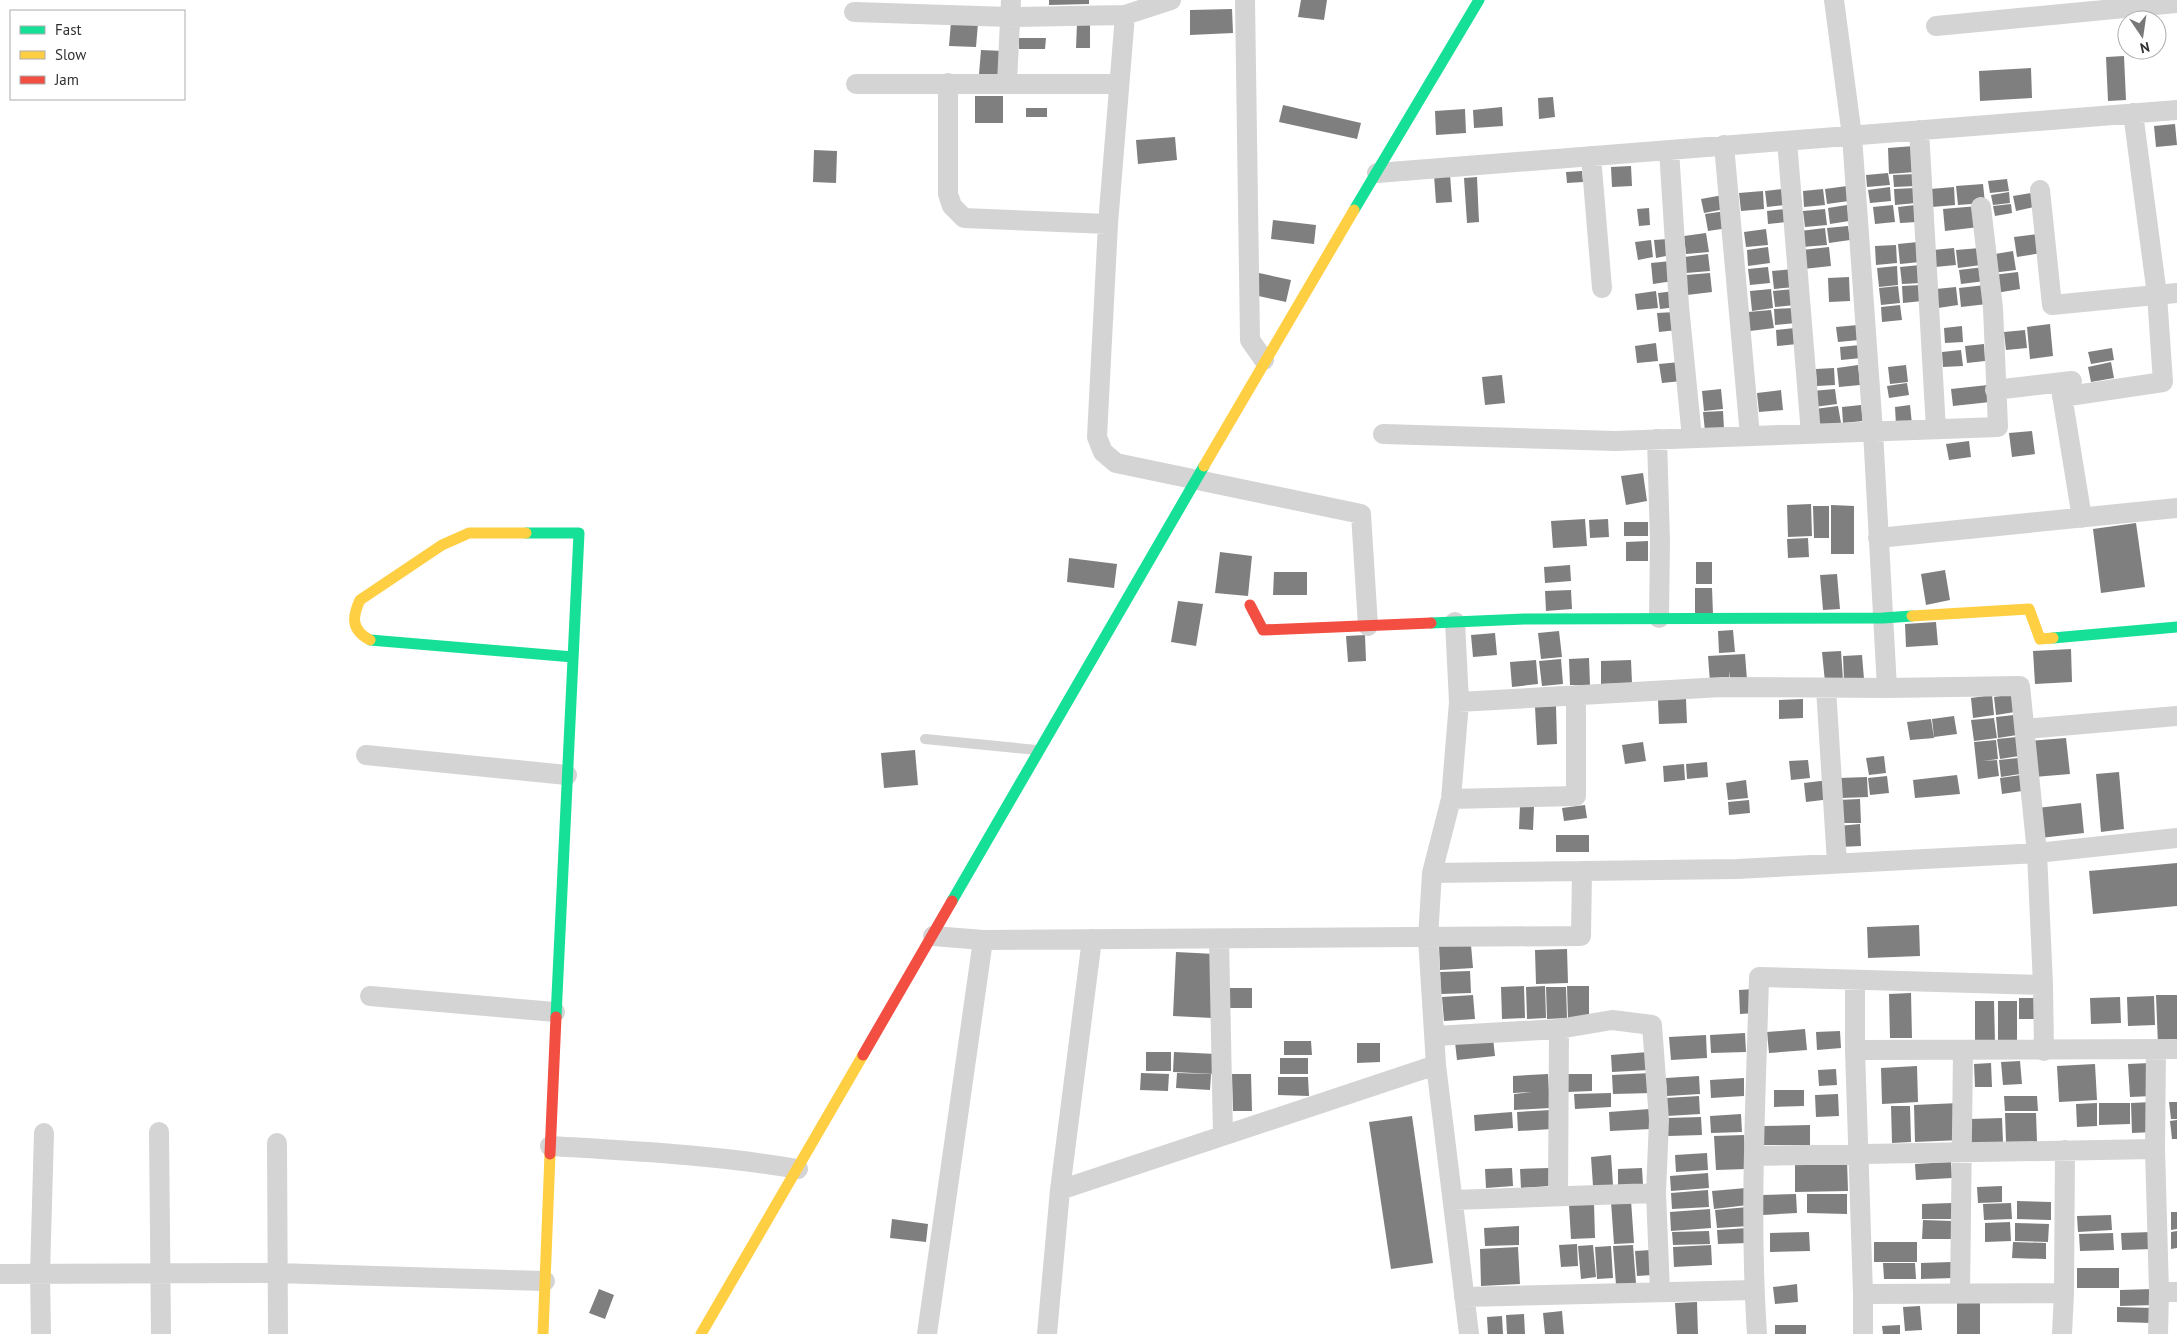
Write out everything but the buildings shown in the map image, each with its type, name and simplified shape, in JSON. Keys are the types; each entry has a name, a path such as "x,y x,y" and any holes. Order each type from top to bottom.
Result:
{"street":[{"path":"854,12 1011,8 1125,15 1171,0"},
{"path":"1245,0 1250,340 1264,360"},
{"path":"701,1334 1040,751 1264,360 1479,0"},
{"path":"1834,0 1852,136 1873,431 1887,688"},
{"path":"1936,26 2177,2"},
{"path":"1007,83 1011,8"},
{"path":"1125,15 1108,224 1097,437 1103,452 1116,463 1361,514 1368,626"},
{"path":"948,83 948,194 952,206 964,218 1108,224"},
{"path":"856,84 1119,84"},
{"path":"1377,173 2177,110"},
{"path":"1995,390 2163,382 2157,295 2133,113"},
{"path":"1919,130 1936,429"},
{"path":"1787,140 1811,434"},
{"path":"1724,146 1750,436"},
{"path":"1669,150 1679,306 1692,438"},
{"path":"1591,156 1602,288"},
{"path":"2040,190 2052,305 2177,293"},
{"path":"1383,434 1615,441 1998,427 1993,308 1981,207"},
{"path":"2065,387 2082,518"},
{"path":"1657,440 1660,541 1659,618"},
{"path":"1878,538 2177,508"},
{"path":"543,1334 555,1012 573,657 579,533 469,533 442,545 360,600 353,613 353,625 359,635 372,641 573,657"},
{"path":"1250,605 1263,630 1524,618 1883,618 2029,609 2040,639 2177,627"},
{"path":"1455,622 1459,702 1451,799 1432,873 1428,938 1436,1065 1469,1334"},
{"path":"1459,702 1722,687 1887,688 2020,686 2037,853 2044,1051"},
{"path":"1826,688 1837,864"},
{"path":"1451,799 1576,796 1576,695"},
{"path":"2025,729 2177,716"},
{"path":"366,755 567,775"},
{"path":"1432,873 1737,869 2037,853 2177,838"},
{"path":"933,936 983,940 1581,936 1582,871"},
{"path":"1047,1334 1060,1190 1092,939"},
{"path":"1220,939 1223,1136"},
{"path":"927,1334 983,940"},
{"path":"1757,1334 1754,1290 1754,1156 1759,977 2043,985"},
{"path":"1855,980 1855,1050 1863,1294 1862,1334"},
{"path":"370,996 555,1012"},
{"path":"1434,1036 1559,1029 1612,1020 1652,1025 1659,1120 1656,1193 1660,1292"},
{"path":"1558,1196 1559,1029"},
{"path":"2156,1049 2155,1149 2168,1292 2158,1334"},
{"path":"1855,1050 2044,1051 2177,1049"},
{"path":"1960,1294 1963,1051"},
{"path":"1060,1190 1436,1065"},
{"path":"159,1132 161,1334"},
{"path":"41,1334 40,1274 44,1133"},
{"path":"277,1143 276,1273 278,1334"},
{"path":"550,1146 726,1158 798,1169"},
{"path":"1754,1156 1858,1152 2155,1149"},
{"path":"2062,1334 2065,1150"},
{"path":"1453,1200 1656,1193"},
{"path":"0,1274 276,1273 545,1281"},
{"path":"1464,1297 1754,1290"},
{"path":"1863,1294 2064,1292"}],"lane":[{"path":"925,739 1040,751"}],"traffic: fast":[{"path":"1354,210 1479,0"},
{"path":"952,901 1204,466"},
{"path":"526,533 579,533 556,1017"},
{"path":"1431,623 1524,619 1883,618 1912,616"},
{"path":"2053,638 2177,627"},
{"path":"370,640 573,657"}],"traffic: slow":[{"path":"1204,466 1354,210"},
{"path":"370,640 359,632 356,627 355,617 360,600 442,545 469,533 526,533"},
{"path":"1912,616 2029,609 2040,639 2053,638"},
{"path":"701,1334 863,1055"},
{"path":"543,1334 550,1154"}],"traffic: jam":[{"path":"1250,605 1263,630 1431,623"},
{"path":"863,1055 952,901"},
{"path":"550,1154 556,1017"}]}
